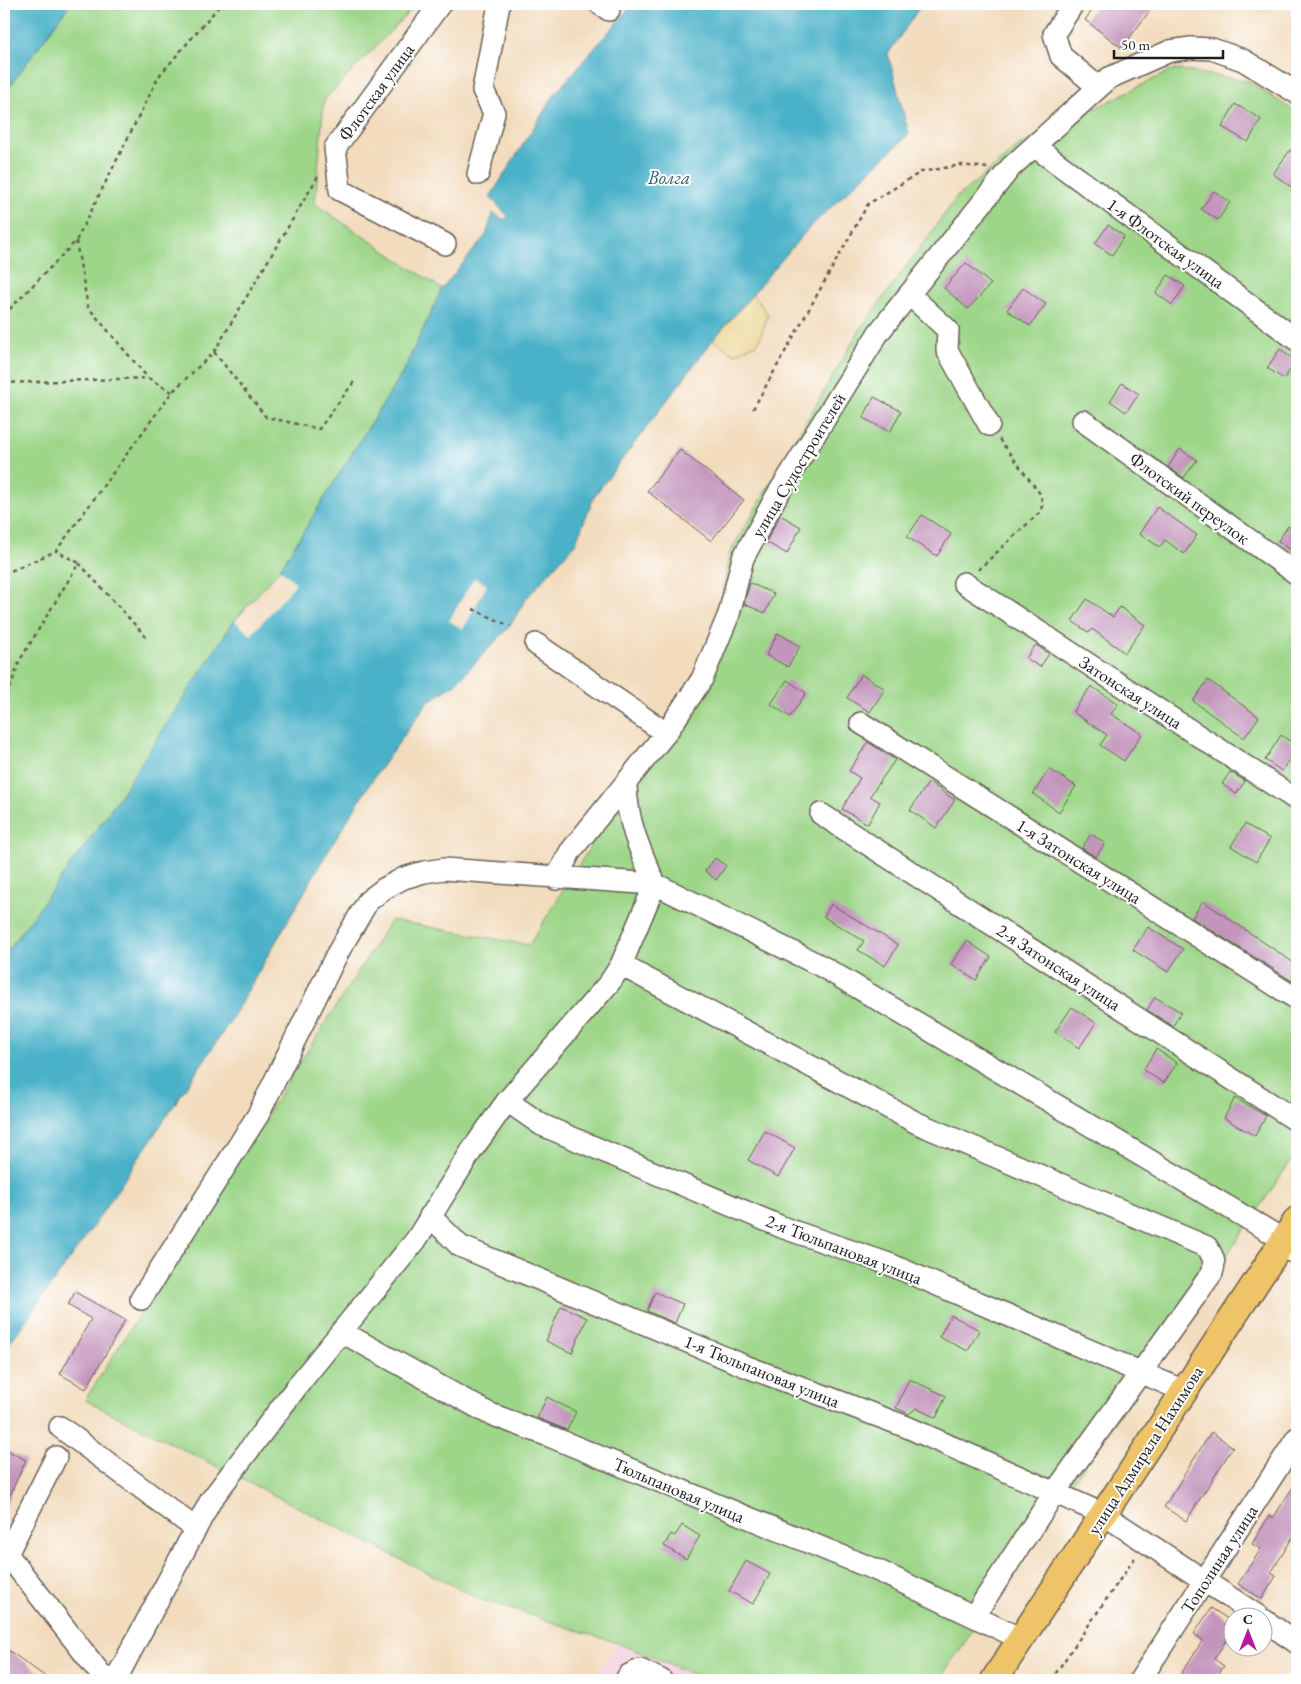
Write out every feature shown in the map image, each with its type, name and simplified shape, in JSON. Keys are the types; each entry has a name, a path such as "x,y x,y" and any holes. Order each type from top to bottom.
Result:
{"main road":[{"name":"улица Адмирала Нахимова","path":"994,1680 1184,1391 1290,1240"}],"street":[{"name":"Флотская улица","path":"440,4 335,148 340,190 445,244"},
{"path":"478,174 494,113 483,90 498,4"},
{"path":"1073,4 1054,34 1061,56 1098,87 1109,78 1170,51 1192,48 1212,49 1243,60 1297,93"},
{"name":"улица Судостроителей","path":"556,879 570,852 666,734 702,679 728,614 743,558 776,497 879,332 1010,170 1098,87"},
{"name":"1-я Флотская улица","path":"1034,146 1297,340"},
{"path":"910,295 948,330 947,350 989,425"},
{"name":"Флотский переулок","path":"1083,421 1297,574"},
{"name":"Затонская улица","path":"964,583 1297,800"},
{"path":"536,644 666,734"},
{"name":"1-я Затонская улица","path":"861,723 1297,999"},
{"path":"56,1457 7,1554 103,1677 119,1678 211,1500 416,1240 472,1150 507,1101 610,982 621,966 655,884 631,828 626,807 626,785"},
{"name":"2-я Затонская улица","path":"821,814 1297,1121"},
{"path":"141,1299 258,1115 337,954 368,902 391,885 424,872 444,869 556,879 655,884 823,967 1290,1240"},
{"path":"621,966 917,1123 1207,1247 1215,1264 1212,1273 1055,1492 974,1616"},
{"name":"2-я Тюльпановая улица","path":"507,1101 542,1125 784,1228 889,1264 1184,1391"},
{"name":"1-я Тюльпановая улица","path":"430,1216 460,1246 745,1366 907,1427 1103,1514 1243,1606"},
{"name":"Тюльпановая улица","path":"342,1332 488,1413 586,1450 881,1572 1021,1639"},
{"path":"60,1427 196,1529"},
{"name":"Тополиная улица","path":"1140,1680 1297,1438"},
{"path":"1274,1627 1297,1643"},
{"path":"626,1680 629,1675 640,1670 661,1680"}],"path":[{"path":"4,315 76,241 159,76 221,4"},
{"path":"4,574 56,550 172,392 214,352 335,148"},
{"path":"753,409 868,204 921,172 961,165 1010,170"},
{"path":"76,241 88,307 148,378 172,392"},
{"path":"214,352 266,416 319,429 356,379"},
{"path":"4,383 148,378"},
{"path":"964,583 1040,512 1042,506 1040,495 989,425"},
{"path":"56,550 78,563 146,637"},
{"path":"4,703 20,660 78,563"},
{"path":"473,609 510,626"},
{"path":"1050,1680 1146,1542"}],"shaded area":[{"path":"617,1643 708,1680 595,1680"}],"green space":[{"path":"70,4 417,4 324,100 315,204 442,289 403,372 280,569 232,624 110,811 4,956 4,94"},
{"path":"1174,69 1248,81 1297,113 1297,1152 939,1680 708,1680 617,1643 480,1599 85,1400 391,920 529,945 714,648 729,554 859,331 957,197 1019,146"}],"sand":[{"path":"753,294 768,315 758,343 735,354 713,340"}],"water":[{"path":"4,4 70,4 4,94"},
{"name":"Волга","path":"633,4 922,4 888,54 909,134 809,228 713,340 595,495 575,544 525,600 510,626 455,684 427,703 373,779 325,856 231,1020 92,1228 4,1351 4,956 110,811 232,624 280,569 403,372 442,289 486,235 493,213 504,220 508,216 490,197 554,95"}],"pier":[{"path":"280,569 296,583 251,635 235,621"},
{"path":"474,578 487,585 463,629 449,621"}],"building":[{"path":"1097,4 1155,4 1122,48 1085,20"},
{"path":"1235,104 1261,119 1248,142 1222,127"},
{"path":"1290,150 1297,155 1297,191 1273,174"},
{"path":"1214,191 1230,202 1218,220 1201,209"},
{"path":"1108,225 1124,236 1112,255 1095,244"},
{"path":"966,263 991,284 968,309 944,288"},
{"path":"1168,275 1185,286 1172,305 1156,293"},
{"path":"1023,288 1046,304 1030,326 1007,310"},
{"path":"1280,349 1296,361 1284,379 1267,368"},
{"path":"1122,383 1139,394 1126,412 1110,401"},
{"path":"874,397 901,411 890,432 863,418"},
{"path":"1180,449 1197,460 1184,478 1168,467"},
{"path":"680,450 744,500 711,541 647,491"},
{"path":"1157,507 1197,535 1184,554 1165,540 1160,547 1139,534"},
{"path":"780,515 801,527 787,554 766,542"},
{"path":"922,515 951,534 937,556 907,537"},
{"path":"1288,526 1297,533 1297,554 1278,541"},
{"path":"750,583 774,594 765,613 744,604"},
{"path":"1087,599 1113,617 1120,607 1145,625 1125,653 1092,629 1089,633 1072,621"},
{"path":"778,633 800,646 788,667 766,655"},
{"path":"1036,645 1049,654 1040,667 1026,658"},
{"path":"861,674 885,689 870,712 847,698"},
{"path":"787,680 806,693 790,717 771,704"},
{"path":"1208,680 1259,717 1244,738 1193,701"},
{"path":"1091,686 1118,704 1111,714 1142,734 1124,761 1100,745 1107,735 1073,712"},
{"path":"1281,735 1297,746 1282,771 1265,760"},
{"path":"868,742 895,760 870,796 880,802 868,824 842,809 860,778 849,771"},
{"path":"1049,769 1076,786 1059,812 1033,794"},
{"path":"1230,772 1245,781 1236,794 1222,784"},
{"path":"929,782 955,800 936,828 910,810"},
{"path":"1245,824 1270,839 1256,862 1231,846"},
{"path":"1091,834 1105,843 1096,857 1082,848"},
{"path":"715,858 726,866 716,880 705,871"},
{"path":"1203,901 1297,965 1297,984 1192,918"},
{"path":"831,904 898,945 885,966 858,950 864,941 824,917"},
{"path":"1148,927 1183,949 1168,972 1133,950"},
{"path":"967,941 991,957 976,980 951,964"},
{"path":"1155,997 1181,1012 1173,1026 1147,1010"},
{"path":"1072,1007 1096,1023 1079,1048 1055,1032"},
{"path":"1156,1049 1177,1063 1164,1083 1143,1070"},
{"path":"1235,1098 1266,1116 1255,1136 1224,1118"},
{"path":"765,1131 795,1148 778,1177 748,1160"},
{"path":"75,1292 125,1320 86,1389 60,1374 91,1319 68,1305"},
{"path":"655,1292 683,1304 675,1323 647,1311"},
{"path":"561,1306 587,1318 572,1353 546,1341"},
{"path":"951,1315 979,1330 968,1351 939,1337"},
{"path":"909,1379 946,1396 936,1418 916,1408 909,1414 896,1408"},
{"path":"547,1397 576,1412 567,1430 537,1418"},
{"path":"1211,1432 1233,1447 1186,1521 1164,1507"},
{"path":"4,1449 26,1460 4,1508"},
{"path":"1297,1481 1297,1530 1271,1573 1276,1576 1262,1599 1238,1584 1261,1549 1252,1544 1269,1516 1273,1518"},
{"path":"682,1525 700,1536 686,1559 664,1546 671,1534 675,1536"},
{"path":"746,1561 770,1574 753,1604 729,1591"},
{"path":"1211,1608 1224,1616 1224,1644 1214,1659 1224,1666 1214,1680 1177,1680 1203,1640 1194,1634"},
{"path":"4,1647 50,1680 4,1680"}]}
